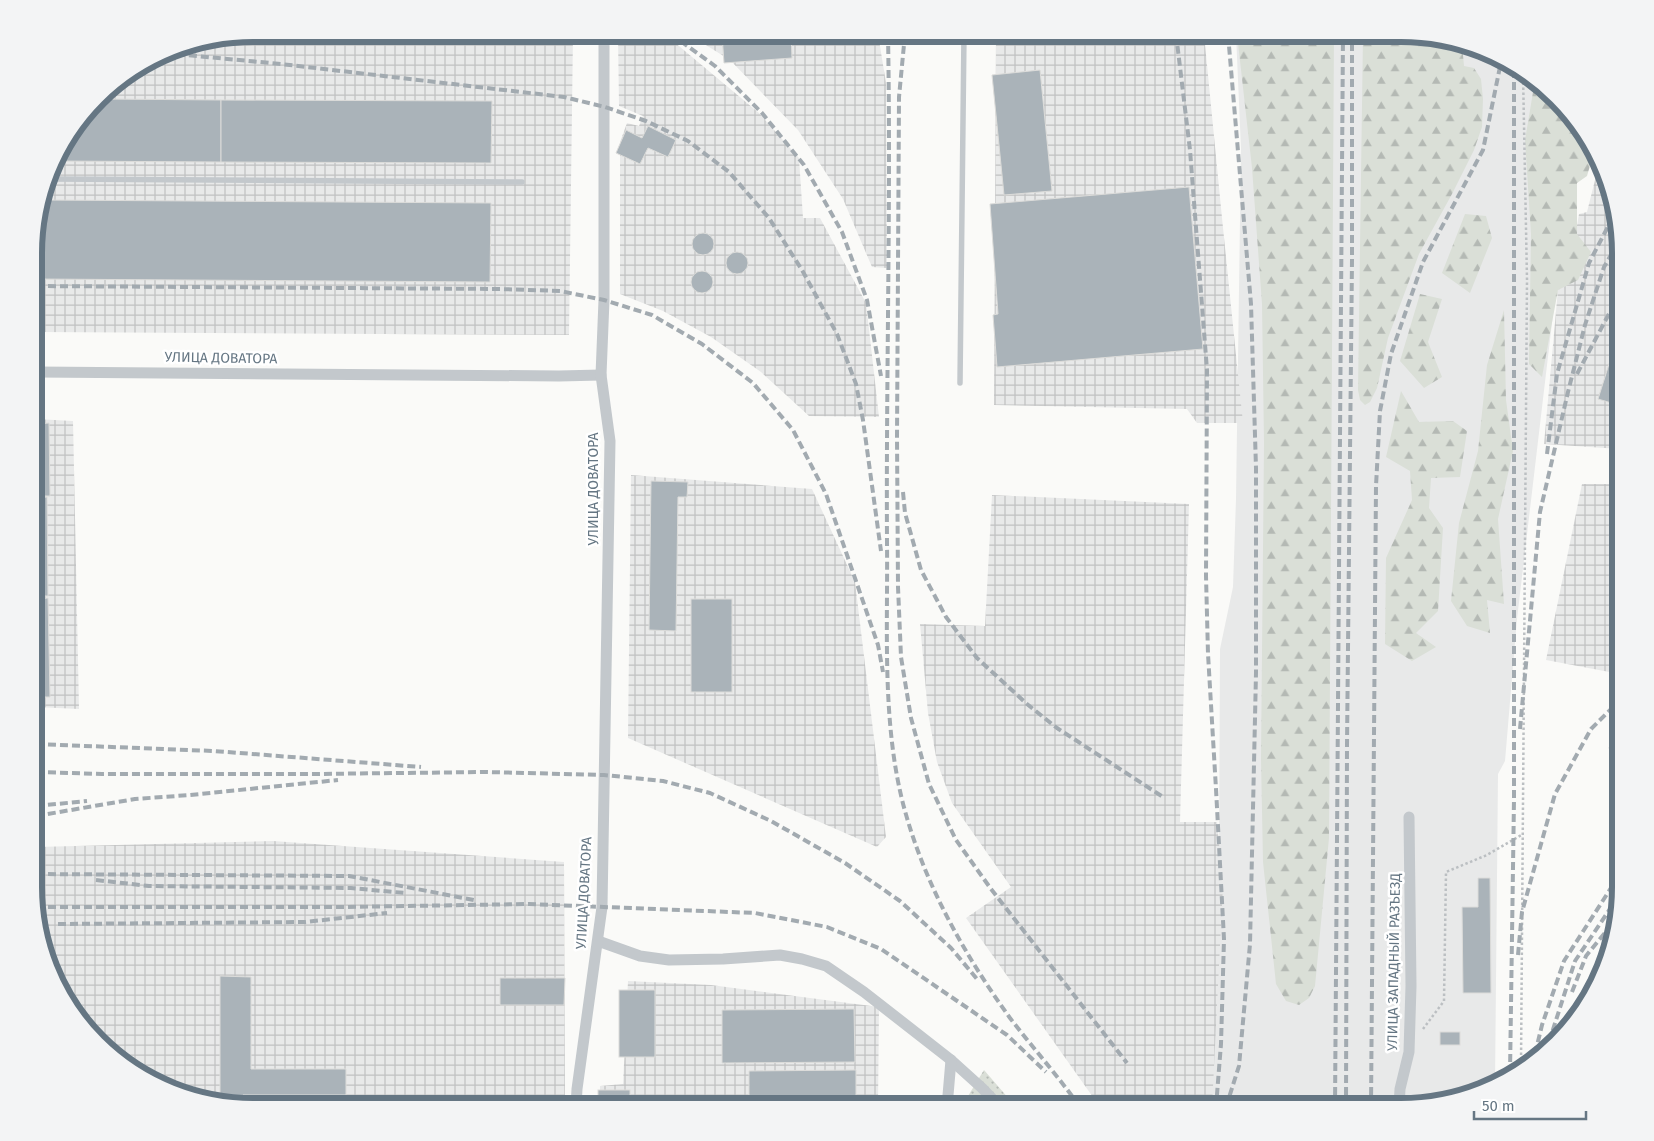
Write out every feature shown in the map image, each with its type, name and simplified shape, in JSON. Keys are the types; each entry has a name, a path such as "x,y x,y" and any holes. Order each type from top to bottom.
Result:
{"street":[{"path":"601,375 604,290 604,42"},
{"name":"УЛИЦА ДОВАТОРА","path":"42,372 601,375 610,440 602,898 576,1098"},
{"name":"УЛИЦА ЗАПАДНЫЙ РАЗЪЕЗД","path":"1400,1098 1400,1089 1410,1052 1410,817"},
{"path":"598,941 640,956 669,960 780,955 802,958 826,966 864,992 950,1060 991,1098"},
{"path":"948,1098 950,1060"}],"lane":[{"path":"960,383 964,42"},
{"path":"57,179 522,182"}],"path":[{"path":"1521,1061 1527,280 1523,82"},
{"path":"1423,1029 1444,1000 1446,872 1487,855 1523,834"}],"shaded area":[{"path":"254,42 573,42 569,335 42,332 42,254 44,226 50,199 64,160 78,136 104,104 136,78 160,64 199,50 226,44"},
{"path":"618,42 674,42 759,113 799,158 803,218 820,218 866,303 879,417 809,416 761,372 711,337 663,311 620,294 620,142 627,123 639,126 643,116 619,106"},
{"path":"701,42 879,42 886,83 887,268 872,267 843,199 798,130 730,60"},
{"path":"996,42 1205,42 1243,423 1197,423 1187,409 994,405"},
{"path":"1236,42 1400,42 1428,44 1455,50 1494,64 1518,78 1537,93 1558,272 1517,619 1505,761 1498,774 1495,1076 1455,1091 1428,1097 1210,1098 1219,867 1220,649 1233,587 1236,499 1241,149"},
{"path":"1596,176 1610,226 1612,254 1612,448 1544,444 1559,278 1568,278 1579,214 1587,212"},
{"path":"42,419 73,421 79,709 42,707"},
{"path":"631,475 812,489 855,582 886,837 877,847 628,738"},
{"path":"1582,484 1612,484 1612,672 1546,660"},
{"path":"992,495 1189,504 1180,822 1217,822 1223,885 1212,1098 1094,1098 966,918 1011,887 952,803 937,762 928,713 920,624 985,626"},
{"path":"1612,743 1612,751 1608,748"},
{"path":"273,841 564,862 565,1098 240,1098 199,1091 160,1077 136,1063 104,1037 78,1005 64,981 50,942 44,915 42,847"},
{"path":"628,981 711,985 879,1007 878,1098 600,1098 600,1086 623,1084"}],"green space":[{"path":"1238,42 1334,42 1329,838 1315,986 1309,998 1299,1005 1286,1001 1276,984 1263,862 1261,759 1264,443 1262,304 1252,168"},
{"path":"1363,42 1428,44 1455,50 1463,52 1464,66 1474,68 1481,79 1483,99 1482,127 1474,150 1419,254 1388,338 1377,388 1370,402 1365,405 1360,400 1358,390"},
{"path":"1533,90 1550,104 1568,125 1590,161 1587,176 1577,183 1577,234 1591,252 1578,280 1558,290 1542,377 1529,364 1531,234 1525,140"},
{"path":"1465,214 1486,216 1492,238 1470,293 1442,273"},
{"path":"1420,294 1442,299 1428,342 1442,377 1424,388 1400,361"},
{"path":"1504,310 1506,400 1513,451 1498,519 1504,604 1487,600 1490,633 1467,626 1451,601 1459,523 1478,451 1487,365"},
{"path":"1401,391 1419,422 1453,421 1467,431 1460,477 1431,478 1429,508 1443,528 1438,611 1416,633 1436,647 1412,661 1385,644 1386,558 1412,500 1410,471 1386,457"},
{"path":"984,1070 1008,1098 968,1098"}],"building":[{"path":"723,42 791,42 792,58 724,63"},
{"path":"1040,70 1052,191 1004,195 992,75"},
{"path":"109,99 221,100 221,162 64,161 86,125"},
{"path":"221,100 492,101 491,163 221,162"},
{"path":"648,126 676,140 668,157 648,148 640,164 616,153 626,130 642,138"},
{"path":"1189,187 1203,349 997,367 993,315 998,314 990,204"},
{"path":"50,200 491,203 490,282 42,279 44,226"},
{"path":"703,233 711,236 714,244 711,252 703,255 695,252 692,244 695,236"},
{"path":"737,252 745,255 748,263 745,271 737,274 729,271 726,263 729,255"},
{"path":"702,271 710,274 713,282 710,290 702,293 694,290 691,282 694,274"},
{"path":"1610,361 1612,362 1612,403 1598,399"},
{"path":"49,423 50,496 42,496 42,424"},
{"path":"651,481 688,482 687,497 678,497 676,631 649,630"},
{"path":"42,497 47,497 48,596 42,596"},
{"path":"42,598 48,598 50,697 42,697"},
{"path":"691,599 732,599 732,692 691,692"},
{"path":"1478,878 1490,878 1491,993 1463,993 1462,907 1478,907"},
{"path":"220,976 251,977 251,1069 346,1069 346,1095 243,1095 243,1098 240,1098 231,1097 231,1095 220,1095"},
{"path":"500,978 565,978 564,1005 500,1005"},
{"path":"619,990 655,990 655,1057 619,1057"},
{"path":"854,1009 855,1062 722,1063 722,1010"},
{"path":"1440,1032 1460,1032 1460,1045 1440,1045"},
{"path":"856,1070 856,1098 749,1098 749,1071"},
{"path":"598,1090 630,1090 630,1098 598,1098"}],"railway":[{"path":"682,42 715,66 762,113 804,165 842,232 867,300 881,376"},
{"path":"888,42 887,647 893,751 907,818 937,897 964,947 994,995 1073,1098"},
{"path":"904,42 899,97 898,587 901,657 911,718 929,784 956,840 991,889 1127,1063"},
{"path":"1177,42 1190,150 1207,370 1206,576 1208,654 1224,939 1221,1044 1217,1098"},
{"path":"1229,42 1251,304 1256,468 1256,673 1250,944 1239,1066 1229,1098"},
{"path":"1335,1098 1343,42"},
{"path":"1346,1098 1352,42"},
{"path":"184,55 281,64 564,97 605,107 646,121 688,141 729,172 769,218 802,270 837,334 856,384 863,420 881,551"},
{"path":"1371,1098 1376,486 1380,411 1391,354 1423,262 1483,150 1500,67"},
{"path":"1510,1068 1514,799 1514,76"},
{"path":"1547,454 1557,374 1589,263 1610,224"},
{"path":"1520,729 1540,512 1585,325 1604,267 1612,253"},
{"path":"42,286 560,291 604,300 652,315 702,344 753,383 793,430 826,494 878,645 883,672"},
{"path":"1577,374 1612,308"},
{"path":"903,492 905,513 921,570 946,617 977,658 1027,704 1057,728 1163,797"},
{"path":"1518,955 1522,912 1555,794 1591,729 1612,708"},
{"path":"42,744 214,751 421,767"},
{"path":"42,772 314,774 486,772 604,775 663,781 710,793 771,821 845,863 900,901 951,948 977,979"},
{"path":"42,815 135,799 338,780"},
{"path":"42,805 87,801"},
{"path":"42,874 349,876 474,900"},
{"path":"96,880 149,886 351,888 405,893"},
{"path":"1536,1049 1542,1025 1564,961 1612,886"},
{"path":"43,907 345,907 529,904 755,913 827,927 881,949 1007,1035 1046,1072"},
{"path":"1551,1036 1575,961 1610,908"},
{"path":"58,924 305,922 387,913"},
{"path":"1572,992 1586,956 1607,931"}]}
